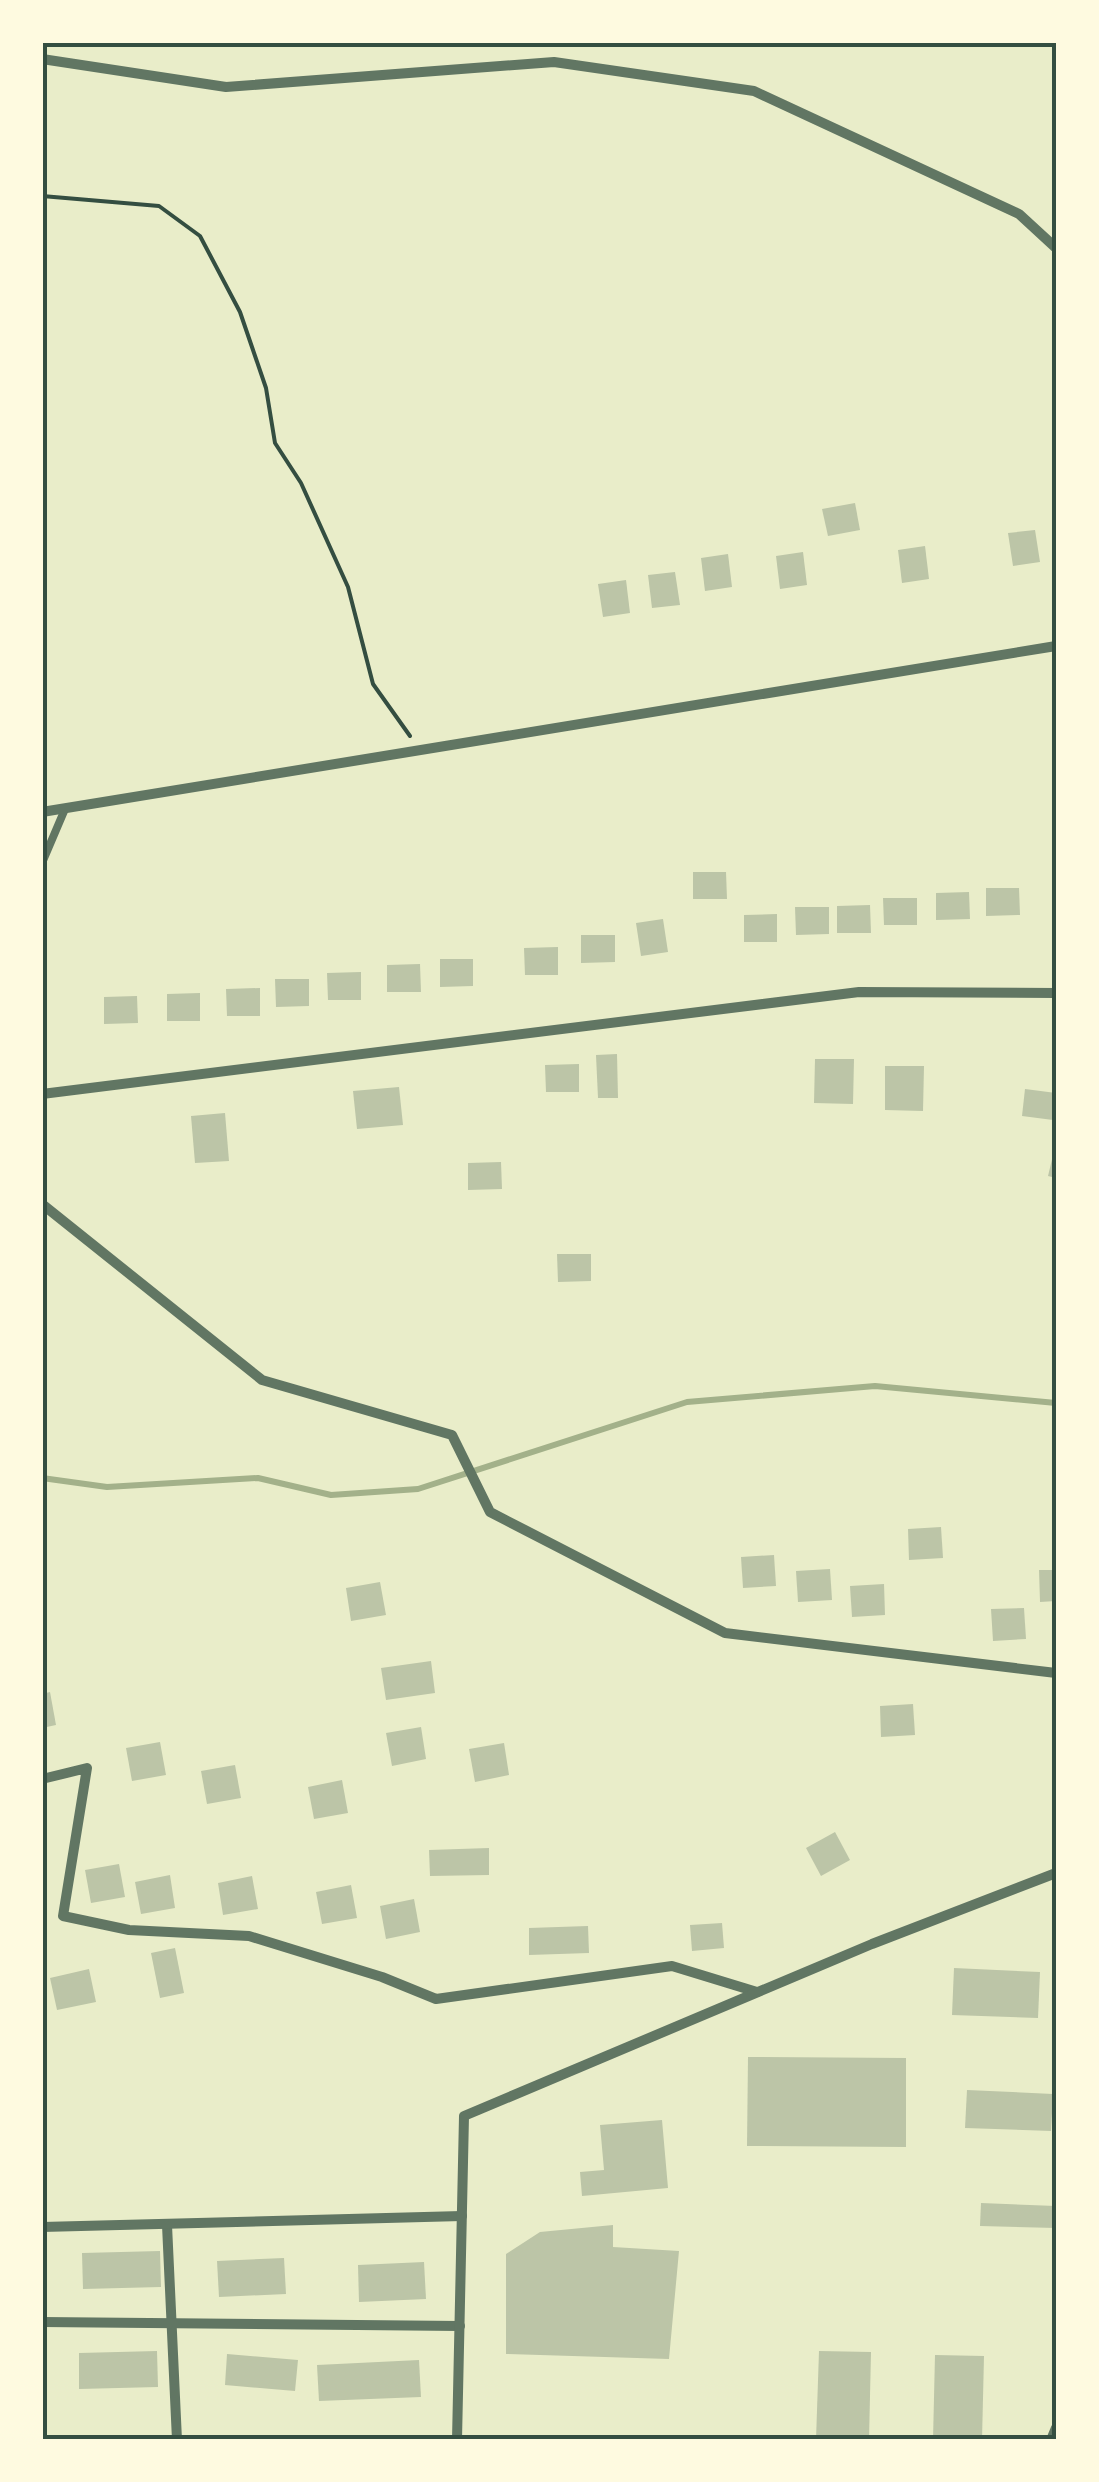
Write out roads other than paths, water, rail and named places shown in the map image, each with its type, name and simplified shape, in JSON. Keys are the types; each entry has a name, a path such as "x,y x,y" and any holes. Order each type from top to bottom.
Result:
{"street":[{"path":"42,59 226,87 554,62 754,91 1020,214 1056,248"},
{"path":"42,812 1056,646"},
{"path":"42,1094 859,992 1056,993"},
{"path":"42,1204 262,1380 452,1435 490,1512 725,1633 1056,1672"},
{"path":"42,1779 87,1768 63,1916 129,1930 249,1936 382,1977 436,2000 672,1966 758,1992"},
{"path":"457,2440 464,2116 758,1992 1056,1874"},
{"path":"42,2227 462,2216"},
{"path":"167,2225 177,2440"},
{"path":"42,2322 460,2326"},
{"path":"1051,2440 1056,2428"}],"lane":[{"path":"42,863 64,808"}],"waterway":[{"path":"42,1478 107,1487 258,1478 331,1495 418,1489 687,1402 875,1386 1056,1403"}]}
